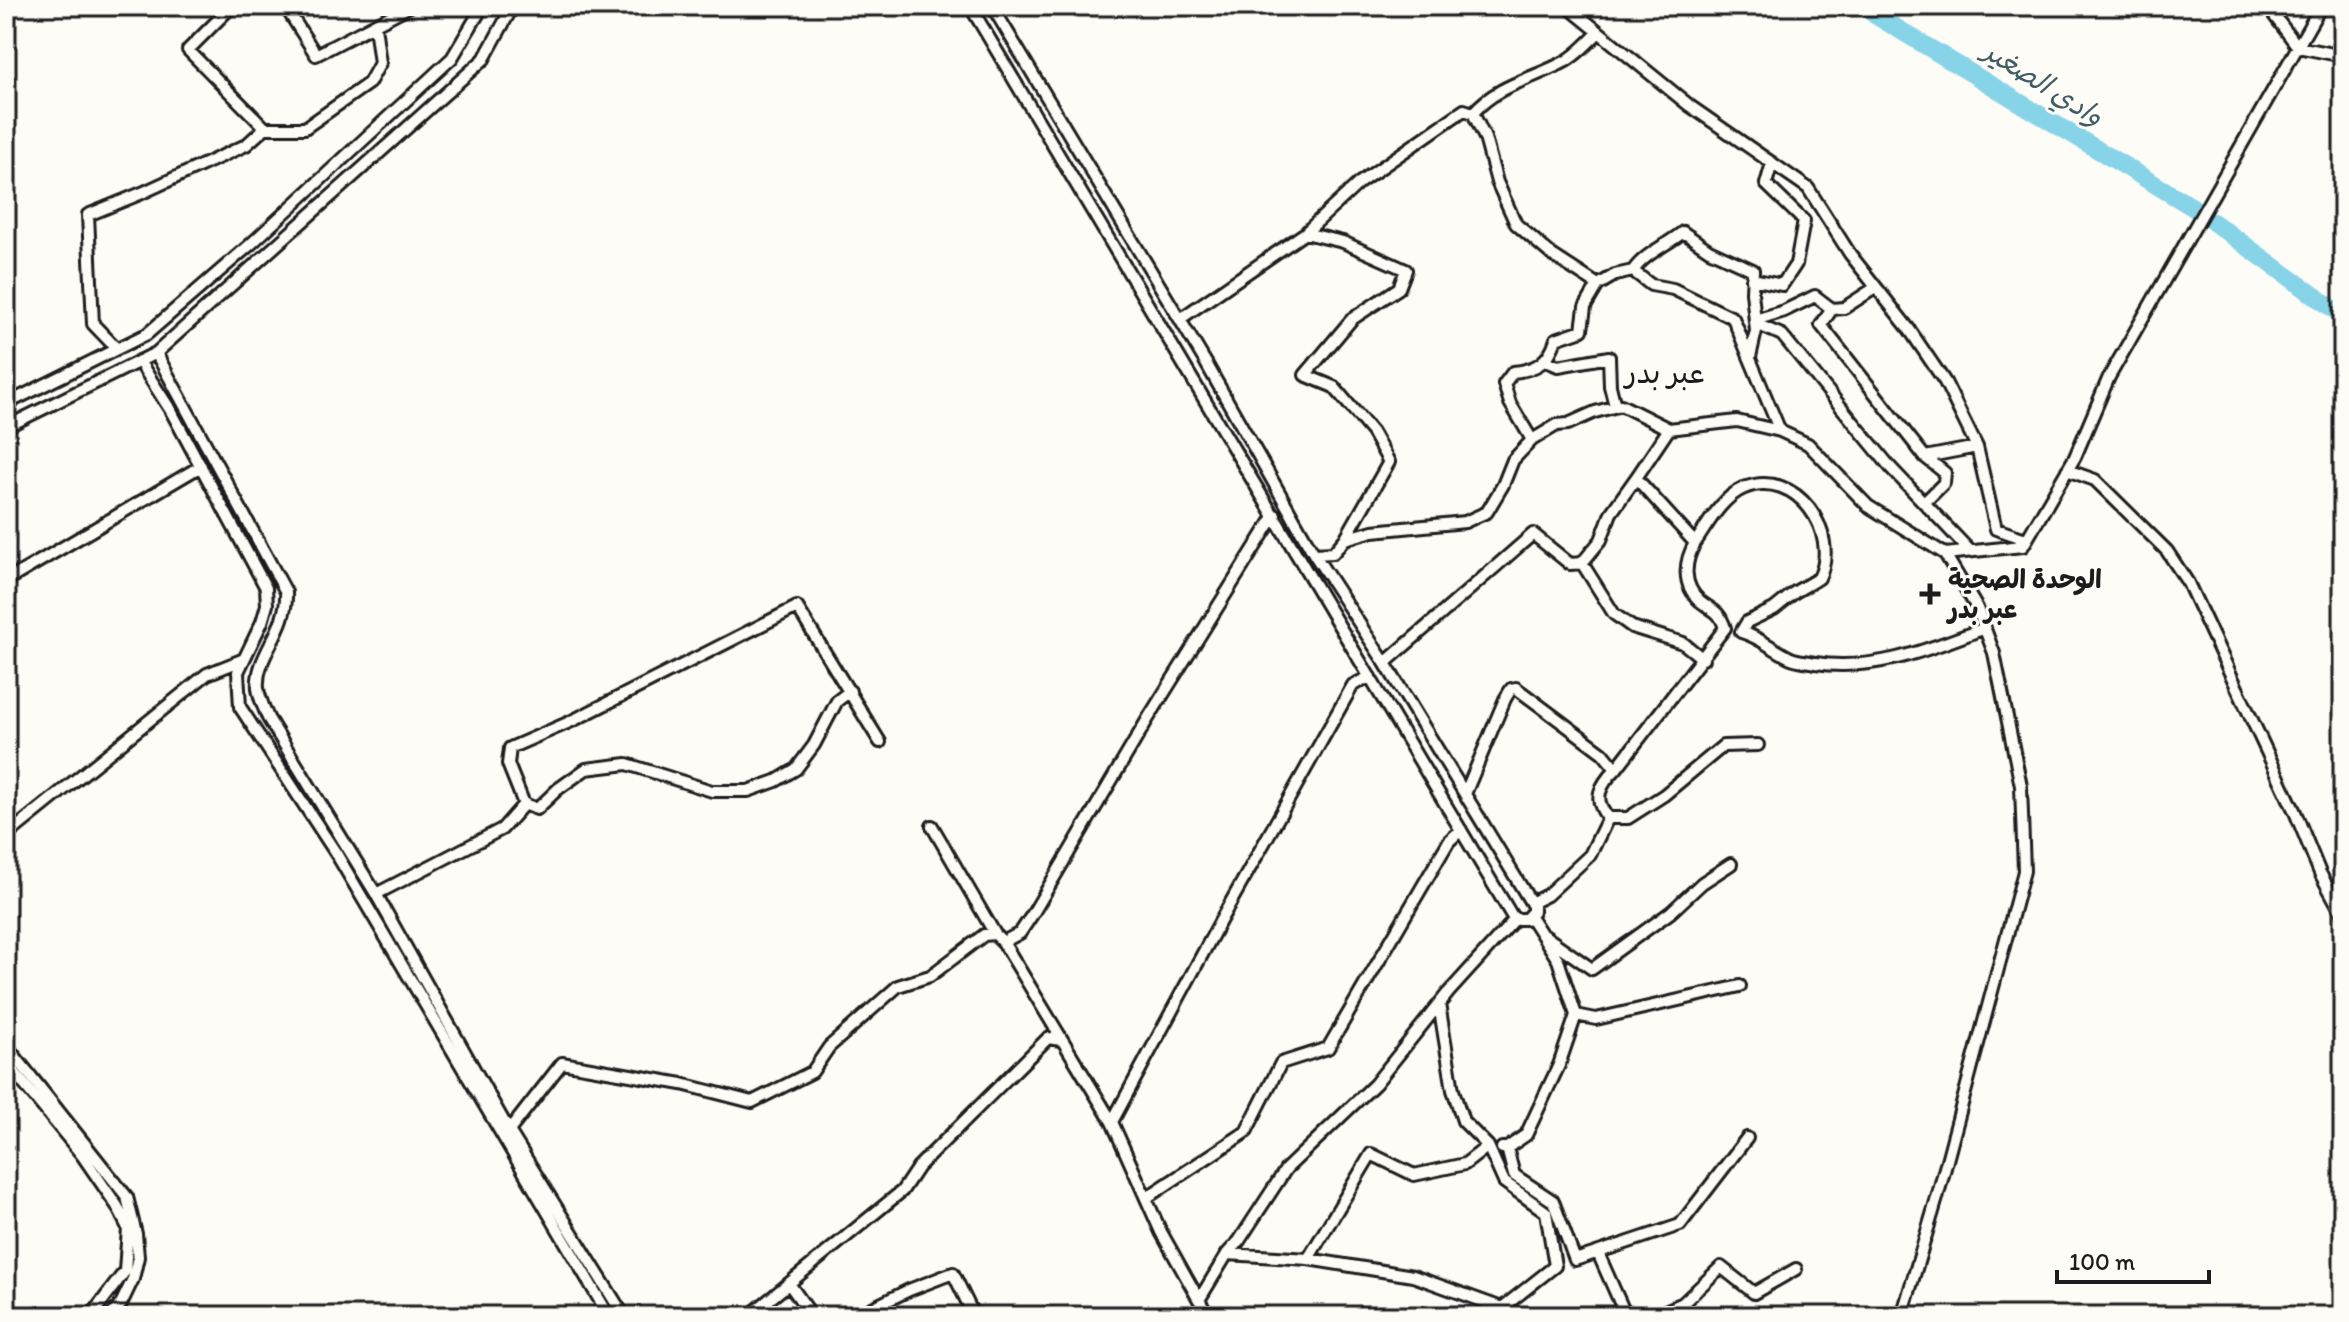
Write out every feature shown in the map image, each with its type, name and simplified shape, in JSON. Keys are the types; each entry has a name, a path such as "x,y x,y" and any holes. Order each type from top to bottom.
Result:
{"street":[{"path":"232,6 188,50 265,128"},
{"path":"285,6 316,55 410,6"},
{"path":"6,404 147,334 251,244 452,58 483,6"},
{"path":"6,427 156,353 484,59 513,6"},
{"path":"970,6 1515,919"},
{"path":"992,6 1180,319 1314,554 1385,663 1531,903 1533,911 1530,916 1515,919"},
{"path":"1567,6 1690,106 1808,188 1875,288 1945,382 1977,447 1996,529 2026,539"},
{"path":"2267,6 2298,47 2343,56"},
{"path":"1945,554 2023,546 2067,470 2109,377 2321,6"},
{"path":"117,349 93,324 88,215 246,145 265,128 305,128 369,83 380,63 375,26"},
{"path":"1473,113 1485,99 1515,82 1533,77 1569,59 1599,32"},
{"path":"1180,319 1305,233 1359,183 1464,110 1473,113 1485,138 1497,182 1516,224 1552,255 1598,285"},
{"path":"1752,279 1782,285 1796,264 1804,221 1766,184 1772,163"},
{"path":"1532,440 1510,403 1504,384 1513,372 1529,370 1546,361 1556,339 1582,330 1585,307 1598,285 1615,275 1633,271 1639,261 1683,232 1709,250 1753,270 1755,322 1750,357"},
{"path":"1305,233 1343,242 1406,270 1399,288 1352,319 1305,375 1334,387 1372,432 1389,462 1345,539 1333,553 1314,554"},
{"path":"1633,271 1651,285 1673,289 1733,318 1780,431"},
{"path":"1755,322 1815,296 1832,309 1844,308 1875,288"},
{"path":"1832,309 1821,325 1925,457 1945,473 1946,479 1925,502"},
{"path":"1755,322 1782,335 1891,468 1970,551"},
{"path":"156,353 286,592 287,608 282,625 261,666 258,686 268,718 376,894 509,1131 624,1316"},
{"path":"1546,361 1558,366 1609,357 1610,386 1615,406"},
{"path":"139,361 171,411 266,588 267,605 262,622 238,672 240,707 337,855 609,1316"},
{"path":"1345,539 1373,531 1465,522 1487,512 1513,460 1532,440 1557,425 1621,405 1669,429 1737,421 1780,431 1808,444 1868,506 1945,554 1977,608 1994,653 2021,786 2024,871 1937,1198 1902,1316"},
{"path":"1385,663 1533,534 1570,564 1582,563 1601,540 1611,513 1669,429"},
{"path":"1925,457 1977,447"},
{"path":"6,581 201,466"},
{"path":"2067,470 2095,480 2167,551 2181,572 2295,812 2320,873 2343,915"},
{"path":"1636,478 1695,543"},
{"path":"1608,818 1600,808 1598,797 1604,781 1725,628 1721,614 1698,599 1687,581 1686,557 1721,506 1744,488 1773,484 1794,492 1818,519 1828,552 1819,578 1774,609 1747,622 1741,632 1758,637 1793,659 1831,665 1866,665 1905,657 1985,628"},
{"path":"509,1131 562,1063 682,1084 752,1102 812,1072 829,1047 898,986 930,976 984,935 999,938 1020,933 1275,515"},
{"path":"1582,563 1614,614 1632,627 1683,643 1703,659"},
{"path":"850,691 837,701 814,745 796,769 776,781 748,791 712,791 627,764 586,769 537,809 524,804 508,764 510,748 572,721 797,607 829,662 850,691 880,742"},
{"path":"6,836 207,674 242,660"},
{"path":"1112,1122 1353,685 1370,677"},
{"path":"1465,794 1505,699 1511,689 1516,688 1603,753 1616,769"},
{"path":"1608,818 1628,818 1664,795 1723,746 1758,745"},
{"path":"376,894 502,829 524,804"},
{"path":"1531,903 1547,895 1590,855 1608,818"},
{"path":"932,826 1112,1122 1161,1232 1208,1316"},
{"path":"1146,1198 1246,1132 1281,1063 1328,1048 1449,841 1461,830"},
{"path":"1541,933 1592,969 1731,864"},
{"path":"1308,1259 1371,1154 1414,1175 1465,1164 1488,1146 1507,1148 1526,1135 1559,1065 1576,1015 1558,960 1530,916"},
{"path":"1199,1300 1286,1169 1375,1084 1439,1004 1515,919"},
{"path":"1576,1015 1596,1019 1740,986"},
{"path":"1227,1254 1308,1259 1413,1276 1502,1308 1555,1266 1546,1212 1504,1182 1488,1146 1463,1121 1453,1090 1439,1004"},
{"path":"749,1316 902,1191 918,1167 1048,1038 1061,1040"},
{"path":"6,1045 127,1197 138,1257 133,1279 121,1304 111,1316"},
{"path":"6,1062 82,1155 117,1206 128,1228 125,1271 91,1316"},
{"path":"1507,1148 1514,1175 1553,1201 1575,1260 1680,1225 1747,1138"},
{"path":"1598,1253 1626,1316"},
{"path":"1654,1316 1683,1303 1721,1267 1754,1293 1796,1269"},
{"path":"856,1316 953,1273 974,1316"},
{"path":"790,1285 812,1316"}],"waterway":[{"name":"وادي الصغير","path":"1865,6 1875,15 2194,208"},
{"name":"وادي الصغير","path":"2213,222 2343,316"}],"place":[{"name":"الوحدة الصحية عبر بدر","path":"1930,594"}],"district":[{"name":"عبر بدر","path":"1665,373"}]}
